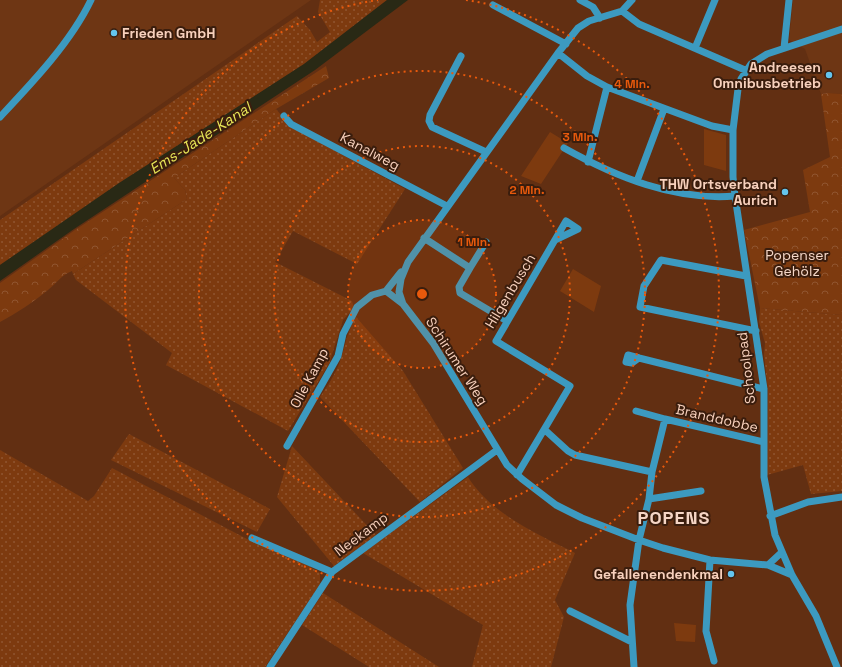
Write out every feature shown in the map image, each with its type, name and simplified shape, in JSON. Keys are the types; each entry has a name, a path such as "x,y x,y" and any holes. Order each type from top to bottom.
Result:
{"street":[{"path":"0,117 71,36 82,19 91,0"},
{"path":"580,0 593,7 600,18"},
{"path":"632,0 622,11 639,24 745,70"},
{"path":"695,48 715,0"},
{"path":"784,48 789,0"},
{"path":"493,5 566,44"},
{"name":"Schirumer Weg","path":"622,11 589,21 578,28 558,53 408,262 401,279 399,292 403,304 433,343 496,450 507,465 517,475 556,504 582,518 663,548 710,560 768,565 792,575"},
{"name":"Schoolpad","path":"837,667 816,616 792,575 782,552 770,516 764,477 764,389 735,196 733,177 733,130 738,89 745,70 756,60 784,48 842,29"},
{"path":"558,53 587,76 607,88 712,126 733,130"},
{"path":"461,56 430,115 429,122 432,127 486,152"},
{"path":"588,162 607,88"},
{"path":"637,181 664,109"},
{"name":"Kanalweg","path":"284,116 291,124 447,206"},
{"path":"564,148 588,162 637,181 680,195 712,198 735,196"},
{"path":"424,238 470,268"},
{"name":"Hilgenbusch","path":"517,475 570,386 496,341 555,240"},
{"path":"486,242 459,287 460,293 507,321"},
{"path":"746,276 661,260 644,286 640,307 756,331"},
{"path":"403,304 386,291 408,262"},
{"name":"Olle Kamp","path":"287,446 338,356 343,334 357,307 372,295 386,291"},
{"path":"639,358 764,389"},
{"name":"Branddobbe","path":"636,411 764,442"},
{"name":"Branddobbe","path":"634,667 630,605 639,540 650,499 652,472 665,419"},
{"path":"545,430 568,451 575,455 652,472"},
{"name":"Neekamp","path":"270,667 332,572 496,450"},
{"path":"650,499 701,491"},
{"path":"770,516 808,502 842,497"},
{"path":"252,538 332,572"},
{"path":"768,565 782,552"},
{"path":"710,560 706,631 714,661"},
{"path":"570,611 632,642"}],"shaded area":[{"path":"0,0 311,0 0,216"},
{"path":"793,0 842,0 842,94 821,94 805,49 789,40"}],"green space":[{"path":"320,0 387,0 304,64 0,265 0,220 297,16 310,30 317,42 330,32 318,12"},
{"path":"326,66 329,78 276,109 174,178 185,190 187,199 73,274 72,271 65,275 36,299 0,322 0,283 75,230"},
{"name":"Popenser Gehölz","path":"821,94 842,94 842,315 760,308 744,230 810,212 803,170 830,157"},
{"path":"276,109 291,127 405,189 357,264 293,231 275,262 352,301 354,308 343,320 329,364 288,431 166,365 172,353 76,280 73,274 187,199 185,190 174,178"},
{"path":"704,129 726,135 726,171 704,165"},
{"path":"550,132 568,143 541,184 521,176"},
{"path":"573,269 601,286 594,312 560,291"},
{"path":"760,308 842,315 842,491 811,494 803,465 767,475 768,391 764,355 765,343 759,322"},
{"path":"356,317 403,371 463,468 420,502 320,397 338,366 349,331"},
{"path":"129,434 270,509 257,532 111,460"},
{"path":"292,446 376,535 334,566 277,497"},
{"path":"0,450 88,501 94,496 112,468 247,539 307,565 320,573 320,584 265,667 0,667"},
{"path":"468,477 489,502 516,522 575,553 555,600 564,617 551,667 472,667 483,625 363,553"},
{"path":"323,593 439,667 369,667 302,625"},
{"path":"674,623 696,625 695,642 676,641"}],"water":[{"name":"Ems-Jade-Kanal","path":"387,0 408,0 315,70 74,229 0,281 0,265 119,183 304,64"}],"place":[{"name":"Frieden GmbH","path":"114,33"},
{"name":"Andreesen Omnibusbetrieb","path":"829,75"},
{"name":"THW Ortsverband Aurich","path":"785,192"},
{"name":"Gefallenendenkmal","path":"731,574"}],"district":[{"name":"POPENS","path":"674,517"}]}
